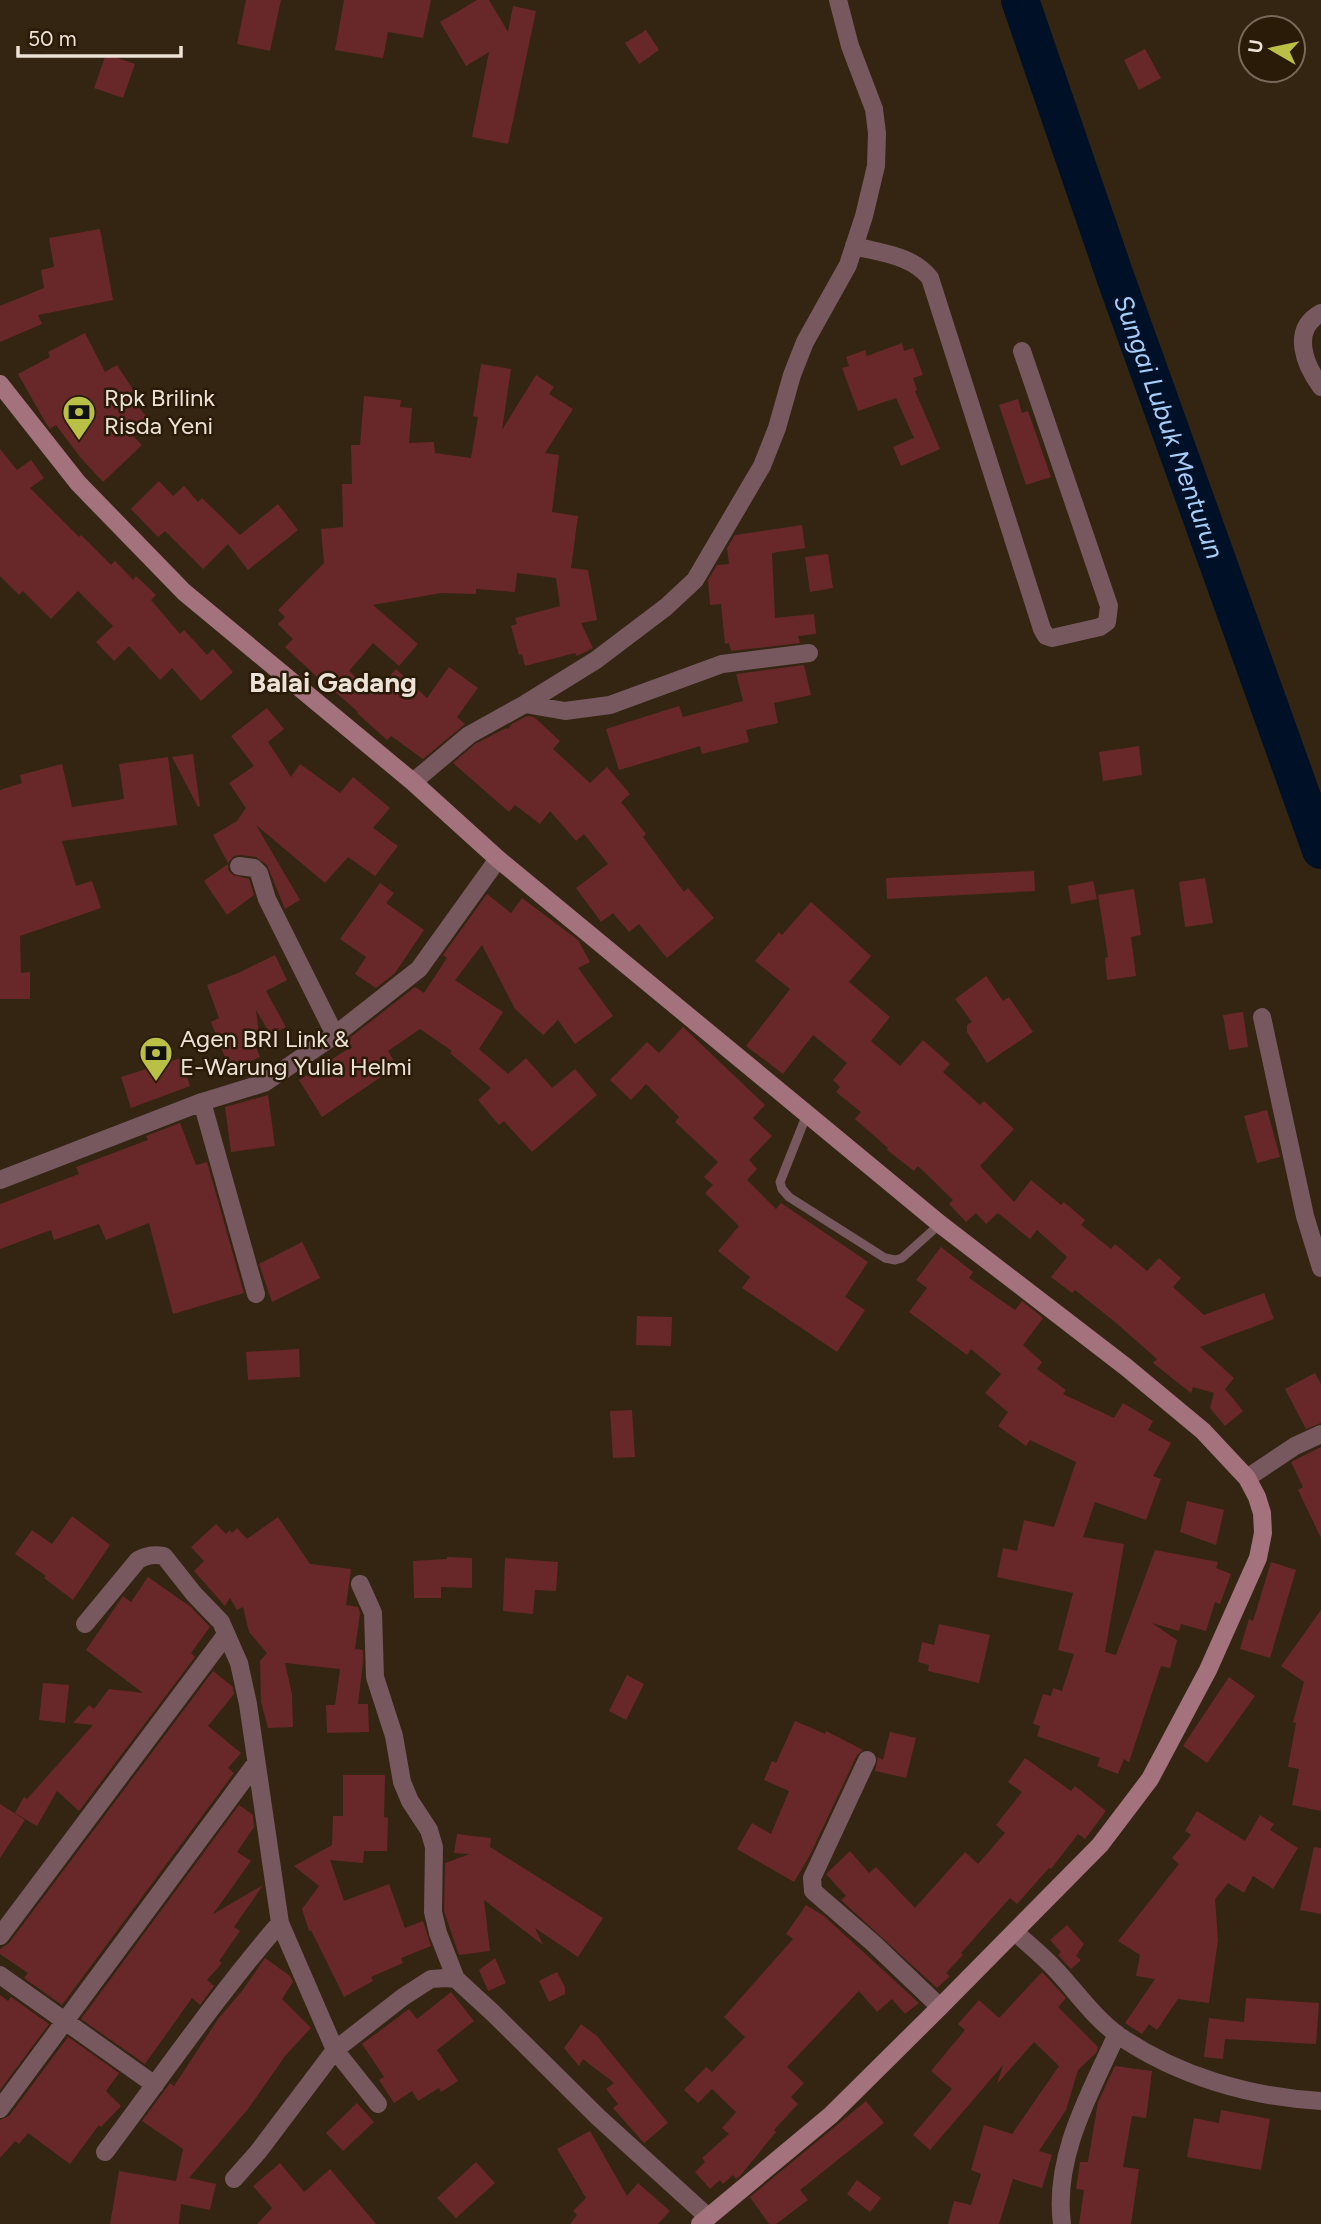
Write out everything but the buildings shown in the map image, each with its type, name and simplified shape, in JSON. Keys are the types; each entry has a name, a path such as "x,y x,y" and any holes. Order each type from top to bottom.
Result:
{"street":[{"path":"413,782 468,735 596,660 666,607 695,580 762,466 805,342 848,265 876,166 877,132 874,109 850,46 838,0"},
{"path":"854,246 913,262 930,278 1042,629 1046,636 1052,638 1100,627 1107,622 1110,606 1023,351"},
{"path":"1321,313 1315,316 1308,326 1302,348 1307,366 1321,387"},
{"path":"0,384 78,483 184,592 413,782 498,859 940,1224 1126,1367 1203,1431 1247,1478 1262,1513 1263,1533 1258,1558 1208,1670 1150,1779 1100,1845 831,2115 704,2221 493,2012 456,1979 433,1912 434,1847 429,1830 410,1801 402,1782 394,1736 375,1677 373,1613 360,1584"},
{"path":"525,704 565,711 610,705 722,664 809,653"},
{"path":"0,1180 202,1102 264,1083 335,1035 419,969 498,859"},
{"path":"239,866 254,868 259,873 267,899 335,1035"},
{"path":"1262,1017 1305,1216 1321,1268"},
{"path":"202,1102 257,1294"},
{"path":"1247,1478 1295,1446 1321,1434"},
{"path":"85,1624 138,1560 146,1555 164,1556 194,1594 221,1622 239,1663 248,1704 267,1823 279,1923 335,2050 378,2104"},
{"path":"0,1936 225,1636"},
{"path":"867,1760 812,1878 813,1891 940,2007"},
{"path":"0,2109 256,1763"},
{"path":"105,2152 235,1976 279,1923"},
{"path":"1015,1933 1054,1968 1085,2005 1117,2035 1162,2061 1247,2091 1297,2100 1321,2101"},
{"path":"0,1975 155,2085"},
{"path":"234,2179 258,2152 335,2050 402,1997 430,1979 456,1979"},
{"path":"1062,2224 1060,2196 1065,2158 1117,2035"}],"lane":[{"path":"807,1114 780,1182 782,1189 789,1196 885,1258 894,1260 902,1258 940,1224"}],"waterway":[{"name":"Sungai Lubuk Menturun","path":"1020,0 1116,279 1321,850"}],"place":[{"name":"Rpk Brilink Risda Yeni","path":"79,442"},
{"name":"Agen BRI Link & E-Warung Yulia Helmi","path":"156,1083"}],"district":[{"name":"Balai Gadang","path":"333,682"}]}
